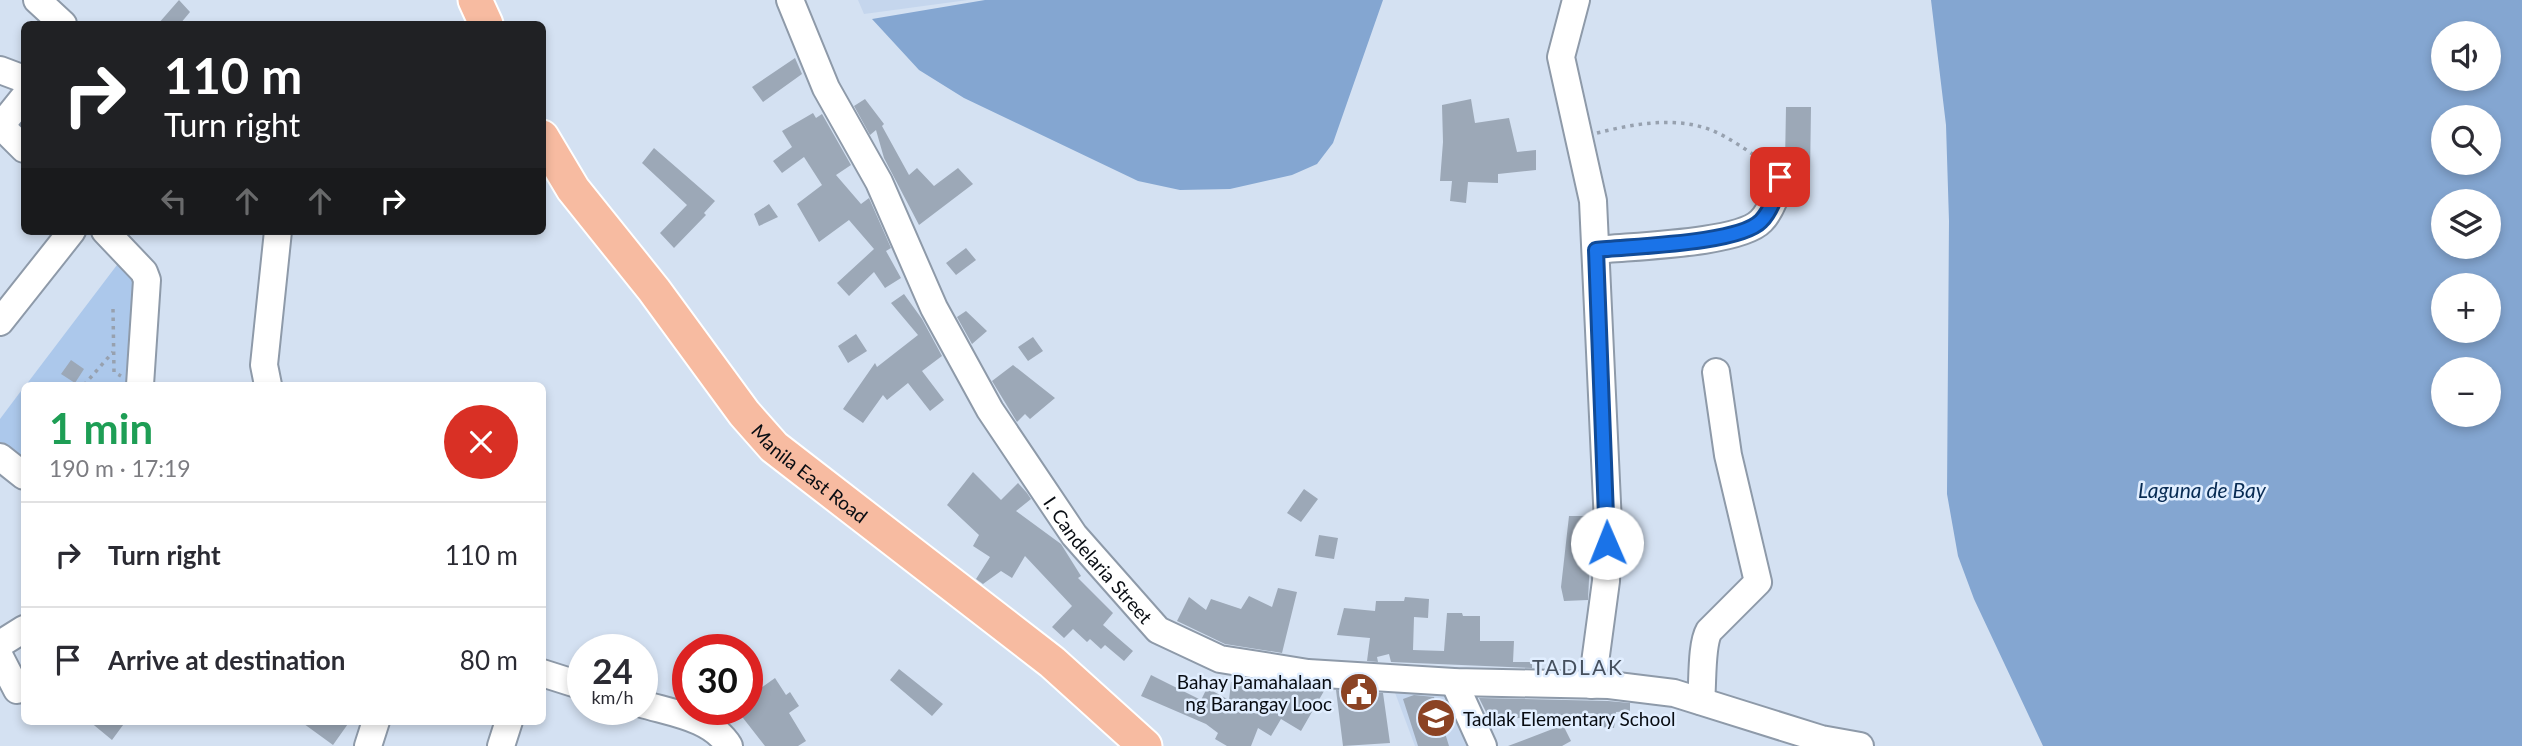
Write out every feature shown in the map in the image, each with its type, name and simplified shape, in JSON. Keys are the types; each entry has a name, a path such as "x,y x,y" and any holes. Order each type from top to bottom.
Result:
{"main road":[{"path":"475,0 485,21"},
{"name":"Manila East Road","path":"546,144 573,189 654,290 744,414 774,447 1052,662 1145,746"}],"street":[{"path":"37,0 60,21"},
{"name":"I. Candelaria Street","path":"790,0 826,88 878,182 934,308 990,410 1074,535 1158,630 1220,659 1308,673 1454,682 1592,685 1674,693 1821,739 1860,746"},
{"path":"1576,0 1561,57 1593,201 1608,524 1606,581 1592,685"},
{"path":"0,70 21,78"},
{"path":"21,101 1,126 21,146"},
{"path":"1596,250 1728,237 1760,222 1778,190 1780,177"},
{"path":"0,322 69,235"},
{"path":"109,235 144,272 147,280 141,382"},
{"path":"267,382 264,365 278,235"},
{"path":"1701,701 1705,666 1703,641 1709,631 1758,582 1728,455 1716,372"},
{"path":"0,457 21,474"},
{"path":"0,644 21,631"},
{"path":"0,657 17,690"},
{"path":"546,674 567,681"},
{"path":"1454,682 1483,746"},
{"path":"658,709 705,723 721,732 729,746"},
{"path":"368,746 375,725"},
{"path":"501,746 508,725"}],"path":[{"path":"1578,138 1629,125 1678,123 1711,130 1771,166 1780,177"},
{"path":"113,309 115,374 141,382"},
{"path":"88,382 113,352"}],"shaded area":[{"path":"858,0 968,0 864,14"},
{"path":"120,261 130,270 135,285 129,382 28,382"},
{"path":"21,391 21,466 0,448 0,419"},
{"name":"Tadlak Elementary School","path":"1391,682 1455,690 1480,746 1415,746"}],"water":[{"path":"985,0 1383,0 1333,143 1317,164 1292,175 1230,189 1180,190 1138,181 964,98 919,70 872,19"},
{"name":"Laguna de Bay","path":"1931,0 2522,0 2522,746 2043,746 1974,599 1958,556 1947,494 1949,221 1946,125"}],"building":[{"path":"179,0 190,12 182,21 161,21"},
{"path":"795,58 802,74 763,102 752,87"},
{"path":"865,99 884,124 882,126 909,175 917,168 934,186 958,168 973,184 919,225 884,158 876,130 870,135 854,106"},
{"path":"1471,99 1475,123 1509,118 1517,152 1536,150 1536,170 1498,174 1498,183 1468,182 1466,203 1450,201 1452,181 1440,181 1442,105"},
{"path":"1786,107 1811,107 1810,176 1796,175 1792,166 1785,162"},
{"path":"813,113 816,118 822,114 851,165 836,175 861,204 869,198 891,248 886,251 901,278 885,288 874,272 849,296 837,283 874,249 849,220 819,242 797,204 822,185 804,157 782,173 773,161 792,147 782,131"},
{"path":"654,148 715,201 704,213 706,215 674,248 660,233 687,205 642,163"},
{"path":"769,204 778,217 759,226 754,214"},
{"path":"966,248 976,260 956,275 946,263"},
{"path":"904,294 922,319 942,356 922,371 944,400 930,411 908,383 887,400 883,395 863,423 843,409 875,363 877,367 918,335 891,303"},
{"path":"966,311 987,331 972,344 957,317"},
{"path":"856,334 867,351 848,363 838,346"},
{"path":"1033,337 1043,351 1028,361 1018,347"},
{"path":"71,360 84,369 76,382 61,374"},
{"path":"1013,365 1055,398 1030,419 1025,414 1017,422 992,381"},
{"path":"973,472 1001,500 1018,483 1027,493 1031,499 1016,511 1061,544 1081,576 1078,578 1113,613 1103,625 1133,651 1124,661 1105,645 1101,649 1090,639 1087,642 1073,629 1064,638 1052,627 1072,606 1025,556 1012,578 1001,571 983,584 976,579 990,557 973,546 979,535 947,505"},
{"path":"1304,489 1318,499 1301,522 1287,513"},
{"path":"1569,516 1592,516 1588,600 1564,601 1561,587"},
{"path":"1319,535 1338,538 1334,559 1315,556"},
{"path":"1278,588 1297,592 1282,653 1225,644 1177,621 1189,597 1206,610 1211,599 1241,609 1249,596 1272,607"},
{"path":"1405,597 1429,599 1428,618 1414,617 1413,650 1444,651 1447,613 1462,613 1463,616 1480,616 1480,641 1514,641 1513,662 1532,662 1532,668 1391,662 1389,654 1377,657 1378,662 1367,661 1370,638 1337,635 1344,608 1375,611 1376,601 1404,601"},
{"path":"899,669 943,704 932,716 890,680"},
{"path":"1151,675 1201,700 1207,688 1229,700 1231,682 1324,691 1301,731 1281,719 1271,736 1258,728 1251,746 1227,746 1215,739 1218,733 1206,724 1141,696"},
{"path":"775,678 786,695 790,692 799,706 789,713 806,741 798,746 765,746 749,725 763,725 763,687"},
{"path":"1336,690 1383,693 1390,743 1343,746"},
{"path":"1414,695 1434,697 1449,746 1418,746 1403,699"},
{"path":"1479,698 1608,701 1630,703 1630,711 1616,712 1614,728 1599,727 1600,717 1595,717 1594,713 1490,720"},
{"path":"94,725 123,725 112,740"},
{"path":"306,725 347,725 333,745"},
{"path":"1563,725 1571,741 1562,746 1508,746"}],"place":[{"name":"Bahay Pamahalaan ng Barangay Looc","path":"1359,692"},
{"name":"Tadlak Elementary School","path":"1436,718"}],"district":[{"name":"TADLAK","path":"1578,666"}],"route":[{"path":"1607,543 1596,250 1728,237 1760,222 1778,190 1780,177"}]}
